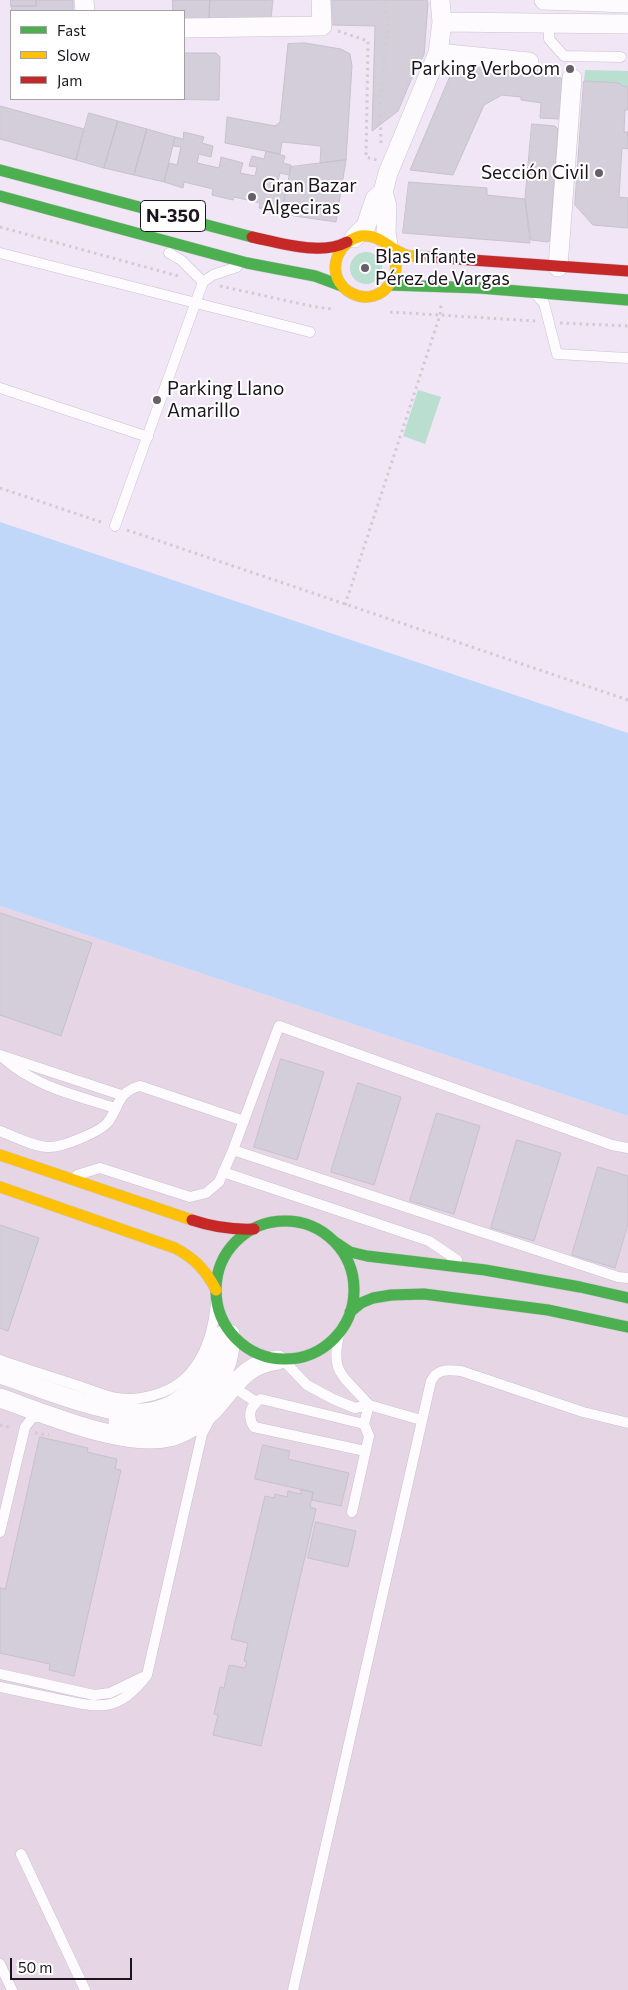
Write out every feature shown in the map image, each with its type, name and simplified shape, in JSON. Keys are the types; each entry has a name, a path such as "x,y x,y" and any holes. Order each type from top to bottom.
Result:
{"main road":[{"name":"N-350","path":"0,170 254,237 316,249 338,247 350,240 370,236 407,255 628,271"},
{"name":"N-350","path":"0,196 247,263 315,276 342,286 355,295 363,297 378,295 391,285 442,285 628,300"},
{"path":"342,286 338,279 335,263 338,255 350,240"},
{"path":"389,246 394,254 397,270 391,285"},
{"path":"0,1155 210,1226 236,1230 254,1229 278,1221 303,1223 315,1227 350,1252 367,1256 467,1268 580,1287 628,1298"},
{"path":"0,1187 165,1243 186,1252 202,1265 216,1295 227,1329 247,1350 257,1355 280,1360 308,1356 326,1344 340,1330 350,1312 361,1302 391,1295 424,1294 548,1310 628,1327"},
{"path":"216,1295 217,1278 226,1254 234,1244 254,1229"},
{"path":"336,1242 344,1252 353,1274 354,1287 350,1312"}],"street":[{"path":"185,28 322,26 321,0"},
{"path":"389,246 386,232 388,206 383,192 387,162 433,68 438,53 442,22 440,0"},
{"path":"544,0 628,3"},
{"path":"442,22 628,24"},
{"path":"438,53 529,62"},
{"path":"558,267 572,78"},
{"path":"350,240 366,226 375,199 383,192"},
{"path":"0,1374 112,1410 132,1413 150,1412 168,1408 199,1384 211,1367 227,1329"},
{"path":"0,1387 72,1411 106,1420 130,1425 155,1425 187,1413 220,1379 227,1365 231,1344 227,1329"},
{"path":"0,1398 122,1436 156,1439 170,1437 194,1426 203,1420 232,1386 254,1366 266,1361 280,1360"}],"lane":[{"path":"549,23 549,39 564,56 621,57"},
{"path":"131,232 181,260 203,282"},
{"path":"0,253 310,332"},
{"path":"115,526 197,304 203,282 213,275 247,263"},
{"path":"536,294 544,303 557,354 628,358"},
{"path":"0,388 148,437"},
{"path":"68,1178 100,1168 190,1197 198,1196 213,1188 219,1182 233,1150 279,1026 594,1138 628,1148"},
{"path":"0,1055 122,1095"},
{"path":"0,1055 15,1070 39,1084 115,1108"},
{"path":"0,1131 48,1147 58,1146 95,1132 108,1122 122,1095 131,1088 140,1086 244,1121"},
{"path":"233,1150 628,1278"},
{"path":"224,1172 429,1241 444,1249 467,1268"},
{"path":"0,1192 13,1191"},
{"path":"0,1360 114,1398 142,1398 161,1394 174,1388 191,1373 200,1361 213,1330 216,1295"},
{"path":"340,1330 335,1354 336,1365 341,1376 369,1404 421,1420"},
{"path":"280,1360 307,1384 332,1399 355,1408 369,1404"},
{"path":"293,1990 431,1381 438,1372 449,1370 461,1371 583,1412 628,1422"},
{"path":"232,1386 256,1402"},
{"path":"364,1424 261,1399 256,1402 250,1411 251,1422 254,1427 366,1451"},
{"path":"0,1687 92,1706 108,1705 124,1698 137,1688 147,1675 202,1434 218,1404"},
{"path":"352,1512 369,1436 364,1424 369,1404"},
{"path":"0,1532 25,1427 37,1416 51,1415"},
{"path":"4,1674 94,1695 110,1693 147,1675"},
{"path":"21,1854 85,1990"},
{"path":"0,1964 12,1990"}],"path":[{"path":"322,26 368,41 366,157 387,162 380,103 388,23 384,0"},
{"path":"529,62 549,65 572,78"},
{"path":"345,605 440,315 442,285"},
{"path":"0,488 628,700"}],"shaded area":[{"path":"0,906 628,1116 628,1990 0,1990"}],"green space":[{"path":"585,70 628,71 628,87 618,83 584,81"},
{"path":"366,252 378,256 382,268 378,280 366,284 354,280 350,268 354,256"},
{"path":"418,390 441,397 425,444 403,436"}],"water":[{"path":"0,522 628,733 628,1116 0,906"}],"building":[{"path":"11,0 36,0 36,6 11,6"},
{"path":"36,0 73,0 73,10 12,10 11,6 36,6"},
{"path":"173,0 210,0 209,20 185,20 185,10 173,10"},
{"path":"210,0 273,0 271,18 209,20"},
{"path":"329,0 427,0 424,55 398,111 372,131 375,26 330,25"},
{"path":"305,43 341,49 350,54 352,66 346,160 320,163 321,146 282,142 280,154 225,143 227,117 275,126 280,122 288,44"},
{"path":"185,53 216,53 220,57 219,100 185,100"},
{"path":"463,59 549,67 564,81 560,119 540,118 541,103 521,100 521,97 502,95 484,105 453,175 410,170 456,62"},
{"name":"Sección Civil","path":"584,81 619,83 622,86 628,87 628,110 625,110 624,132 628,132 628,149 622,148 619,197 628,198 628,228 593,225 575,205"},
{"path":"0,106 84,129 76,160 0,139"},
{"path":"89,113 118,121 104,168 76,160"},
{"path":"118,121 147,129 134,175 104,168"},
{"path":"532,124 555,126 558,129 550,240 548,242 531,240 525,199"},
{"path":"147,129 175,137 164,182 134,175"},
{"path":"184,132 204,137 202,143 213,146 211,157 199,154 197,163 219,168 221,157 243,163 240,173 255,176 257,167 249,166 252,156 264,159 266,151 285,156 283,163 291,165 289,175 280,173 276,188 286,191 281,214 259,208 260,203 234,197 233,200 212,195 213,189 184,182 183,188 164,182 169,163 177,165 181,147 173,146 175,137 183,139"},
{"path":"346,160 336,222 281,214 291,167"},
{"path":"409,182 487,188 487,195 525,199 530,243 403,233"},
{"path":"0,913 92,943 61,1036 0,1015"},
{"path":"281,1059 324,1072 297,1160 254,1147"},
{"path":"358,1083 401,1097 374,1185 331,1172"},
{"path":"437,1113 480,1126 454,1214 410,1201"},
{"path":"517,1140 561,1153 534,1241 491,1228"},
{"path":"598,1167 628,1176 628,1224 615,1268 572,1255"},
{"path":"0,1225 39,1238 8,1331 0,1328"},
{"path":"40,1437 88,1448 87,1452 117,1459 115,1469 121,1470 74,1676 49,1670 50,1664 0,1653 0,1588 5,1589"},
{"path":"263,1445 290,1451 288,1459 349,1473 341,1506 312,1500 313,1492 255,1479"},
{"path":"301,1490 313,1492 310,1507 316,1509 261,1746 213,1735 218,1715 214,1714 220,1687 224,1688 229,1665 245,1668 247,1662 244,1661 248,1643 231,1639 265,1496 274,1498 275,1494 287,1497 288,1491 301,1494"},
{"path":"316,1522 356,1531 348,1567 308,1558"}],"traffic: fast":[{"path":"0,170 252,237"},
{"path":"0,196 247,263 315,276 342,286"},
{"path":"391,285 480,288 628,300"},
{"path":"285,1221 299,1222 312,1226 334,1241 349,1263 353,1276 354,1290 353,1304 349,1317 334,1339 312,1354 299,1358 285,1359 271,1358 258,1354 236,1339 221,1317 217,1304 216,1290 217,1276 221,1263 236,1241 258,1226 271,1222 285,1221"},
{"path":"335,1242 350,1252 367,1256 485,1270 580,1287 628,1298"},
{"path":"350,1312 361,1303 373,1298 391,1295 424,1294 548,1310 628,1327"}],"traffic: slow":[{"path":"390,247 396,266 394,276 384,290 374,296 363,297 353,294 344,288 338,279 335,268 338,255 347,243 357,237 373,237 379,239 400,253 429,257"},
{"path":"0,1155 192,1220"},
{"path":"0,1187 175,1248 199,1265 216,1290"}],"traffic: jam":[{"path":"252,237 313,248 337,246 347,242"},
{"path":"429,257 628,271"},
{"path":"192,1220 223,1228 254,1229"}],"place":[{"name":"Parking Verboom","path":"570,69"},
{"name":"Sección Civil","path":"599,173"},
{"name":"Gran Bazar Algeciras","path":"252,197"},
{"name":"Blas Infante Pérez de Vargas","path":"365,268"},
{"name":"Parking Llano Amarillo","path":"157,400"}]}
